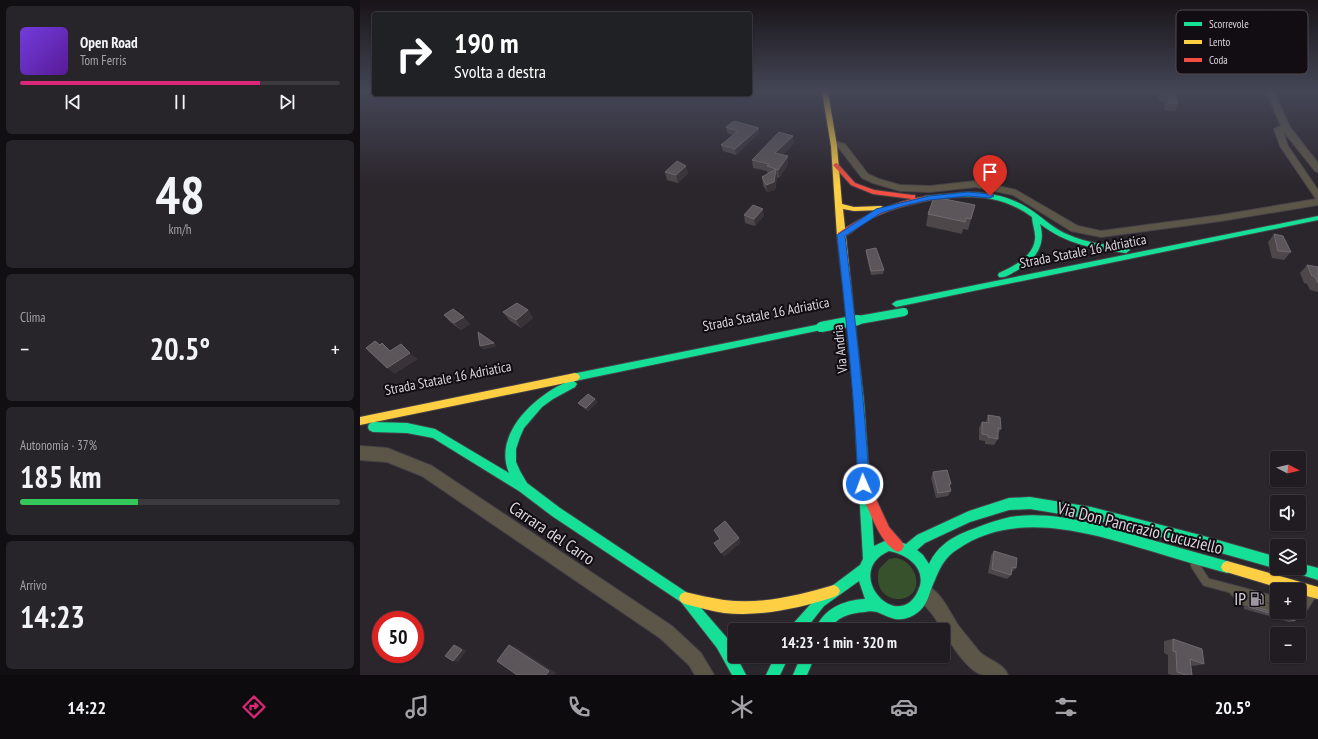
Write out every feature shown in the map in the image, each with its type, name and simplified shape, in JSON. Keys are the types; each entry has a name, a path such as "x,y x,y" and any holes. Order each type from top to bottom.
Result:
{"main road":[{"name":"Via Andria","path":"802,623 812,609 834,592 856,578 864,569 868,559 861,427 841,235 834,144 830,124"},
{"path":"836,165 853,184 873,192 901,200"},
{"path":"839,206 849,200 859,199 901,200 968,194 990,196 1020,206 1035,218 1060,234 1077,242 1097,247 1149,252"},
{"path":"839,206 854,209 874,209 901,200"},
{"path":"841,235 879,211 901,200"},
{"path":"979,286 1023,265 1036,252 1040,236 1035,218"},
{"name":"Strada Statale 16 Adriatica","path":"811,319 896,304 1318,218"},
{"name":"Strada Statale 16 Adriatica","path":"360,421 657,360 907,311"},
{"path":"523,487 510,462 511,445 520,424 538,403 566,386 657,360"},
{"path":"360,428 407,428 435,434 523,487 556,512 685,598 722,643 738,675"},
{"name":"Via Andria","path":"863,484 885,531 898,546"},
{"name":"Via Don Pancrazio Cucuziello","path":"909,549 921,539 969,517 1009,504 1030,503 1091,513 1270,561"},
{"name":"Via Don Pancrazio Cucuziello","path":"926,587 941,555 951,546 973,533 995,525 1013,521 1033,520 1062,523 1092,529 1316,592"},
{"path":"825,623 828,618 839,610 860,605 876,605 885,611 895,614 905,613 913,609 921,602 926,587 926,572 922,563 909,549 889,545 881,548 868,559"},
{"name":"Via Andria","path":"864,569 865,588 869,597 876,605"},
{"path":"1306,571 1318,574"},
{"path":"685,598 730,607 779,605 798,602 834,592"},
{"path":"772,675 778,663"},
{"path":"800,675 805,663"}],"street":[{"path":"1284,124 1318,169"},
{"path":"1286,128 1278,129 1284,146 1318,197"},
{"path":"834,144 842,146 865,176 876,181 900,188 930,189 976,184 1016,193 1075,229 1101,234 1221,218 1318,202"},
{"name":"Carrara del Carro","path":"360,453 387,455 427,471 666,632 695,659 705,675"},
{"path":"926,587 953,632 974,659 999,675"}],"lane":[{"path":"1188,555 1206,582 1270,599"},
{"path":"1232,589 1243,601 1270,608"},
{"path":"1306,604 1316,592"}],"green space":[{"path":"895,558 906,562 911,567 914,572 916,584 913,592 907,597 898,599 890,597 882,592 878,582 879,569 889,559"}],"building":[{"path":"731,124 743,124 759,128 735,149 721,145 738,131 726,127"},
{"path":"779,132 793,136 775,153 788,156 778,170 767,166 769,164 752,160"},
{"path":"677,161 686,166 676,175 665,172"},
{"path":"776,169 774,182 766,185 762,177"},
{"path":"934,197 975,205 971,219 966,218 965,222 928,214"},
{"path":"753,205 763,209 754,219 744,215"},
{"path":"1274,234 1283,236 1291,252 1278,251"},
{"path":"876,248 884,270 871,271 866,250"},
{"path":"1307,265 1318,267 1318,283 1314,276 1312,276"},
{"path":"517,303 528,310 516,320 503,312"},
{"path":"453,309 464,317 454,323 444,315"},
{"path":"478,332 494,343 480,346"},
{"path":"375,341 380,345 382,343 390,351 401,344 410,353 387,368 366,348"},
{"path":"588,394 595,399 586,408 578,403"},
{"path":"988,415 1000,417 1001,429 998,428 998,439 982,434 982,422 989,423"},
{"path":"947,470 951,484 949,484 951,491 938,493 933,472"},
{"path":"725,521 739,538 721,553 714,543 720,539 714,530"},
{"path":"994,551 1017,558 1016,568 1012,567 1011,575 992,569"},
{"path":"1249,605 1270,611 1270,613 1249,607"},
{"path":"1173,639 1202,649 1204,664 1190,659 1192,675 1177,672 1176,652 1173,651"},
{"path":"454,645 462,650 453,661 445,656"},
{"path":"509,645 549,671 546,675 517,675 497,661"}],"traffic: fast":[{"path":"928,198 968,194 997,197 1021,206 1058,233 1066,237 1091,245 1126,250"},
{"path":"1002,275 1020,265 1033,254 1039,239 1035,218"},
{"path":"896,304 1318,218"},
{"path":"821,327 904,312"},
{"path":"851,322 859,402 869,559"},
{"path":"575,377 821,327"},
{"path":"523,487 514,472 511,462 511,449 515,436 521,425 538,404 549,396 572,384"},
{"path":"373,427 407,428 435,434 523,487 556,512 685,598 722,643 739,675"},
{"path":"909,549 921,539 969,517 1009,504 1030,503 1091,513 1270,561"},
{"path":"927,581 941,555 959,541 990,528 1011,523 1031,521 1073,525 1227,567"},
{"path":"889,545 905,550 919,559 927,573 928,581 926,590 919,603 910,611 899,613 888,611 878,605 870,596 865,584 865,570 870,558 877,551 889,545"},
{"path":"803,623 820,602 865,569"},
{"path":"1306,571 1318,574"},
{"path":"825,623 832,616 844,609 876,605"},
{"path":"773,675 779,663"},
{"path":"800,675 805,663"}],"traffic: slow":[{"path":"830,124 834,146 841,236 851,322"},
{"path":"839,206 854,209 881,208"},
{"path":"360,421 575,377"},
{"path":"1227,567 1318,593"},
{"path":"685,598 713,605 744,608 783,604 834,591"}],"traffic: jam":[{"path":"836,165 853,184 873,192 912,197"},
{"path":"841,235 861,221 882,211 904,203 928,198"},
{"path":"866,490 885,531 898,546"}],"place":[{"name":"IP","path":"1257,599"}],"route":[{"path":"863,484 861,427 841,235 854,225 879,211 902,204 929,198 968,194 990,196"}]}
